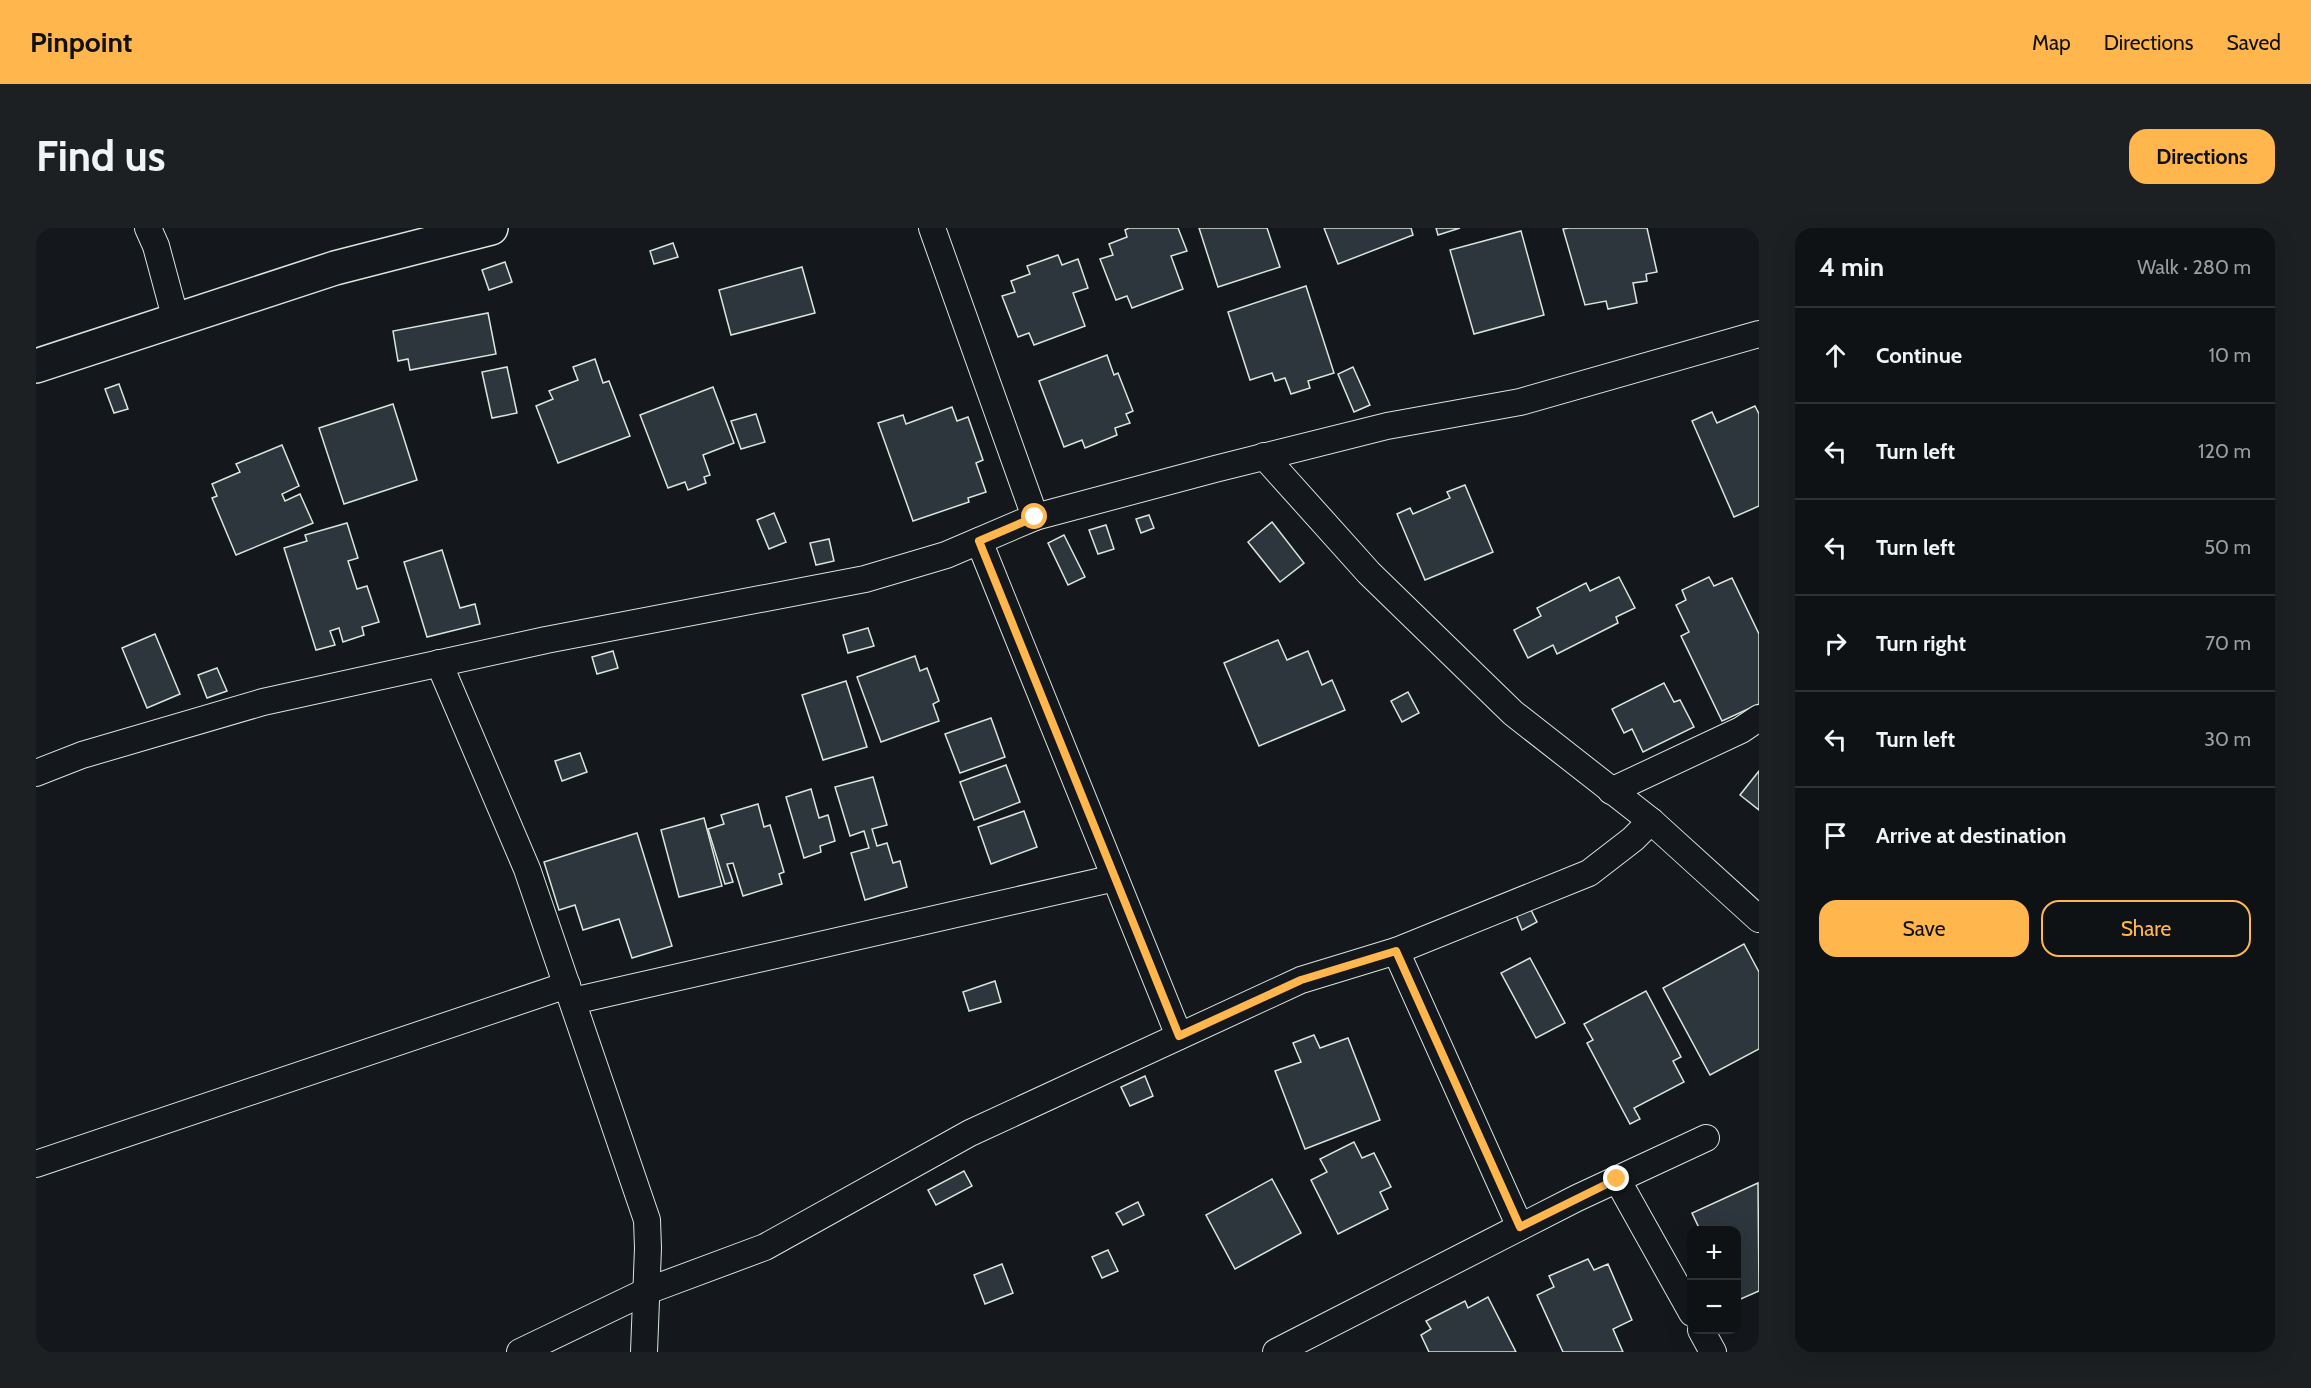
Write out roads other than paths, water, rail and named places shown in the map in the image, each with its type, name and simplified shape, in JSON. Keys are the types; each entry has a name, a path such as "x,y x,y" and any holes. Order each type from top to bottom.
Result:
{"main road":[{"path":"36,366 334,268 491,228"}],"street":[{"path":"148,228 156,246 176,320"},
{"path":"932,228 1035,517"},
{"path":"36,773 82,756 263,702 557,638 865,579 946,555 1035,517 1387,426 1520,402 1759,333"},
{"path":"1264,456 1369,573 1460,662 1514,712 1651,821 1759,919"},
{"path":"979,541 1179,1036"},
{"path":"439,663 527,869 647,1220 644,1352"},
{"path":"1611,791 1741,730 1759,718"},
{"path":"520,1352 647,1291 765,1247 970,1133 1301,980 1396,951 1589,873 1633,839 1651,821"},
{"path":"36,1164 570,993 1115,878"},
{"path":"1396,951 1520,1227"},
{"path":"1276,1352 1520,1227 1706,1138"},
{"path":"1617,1179 1687,1304"},
{"path":"1704,1334 1713,1352"}]}
